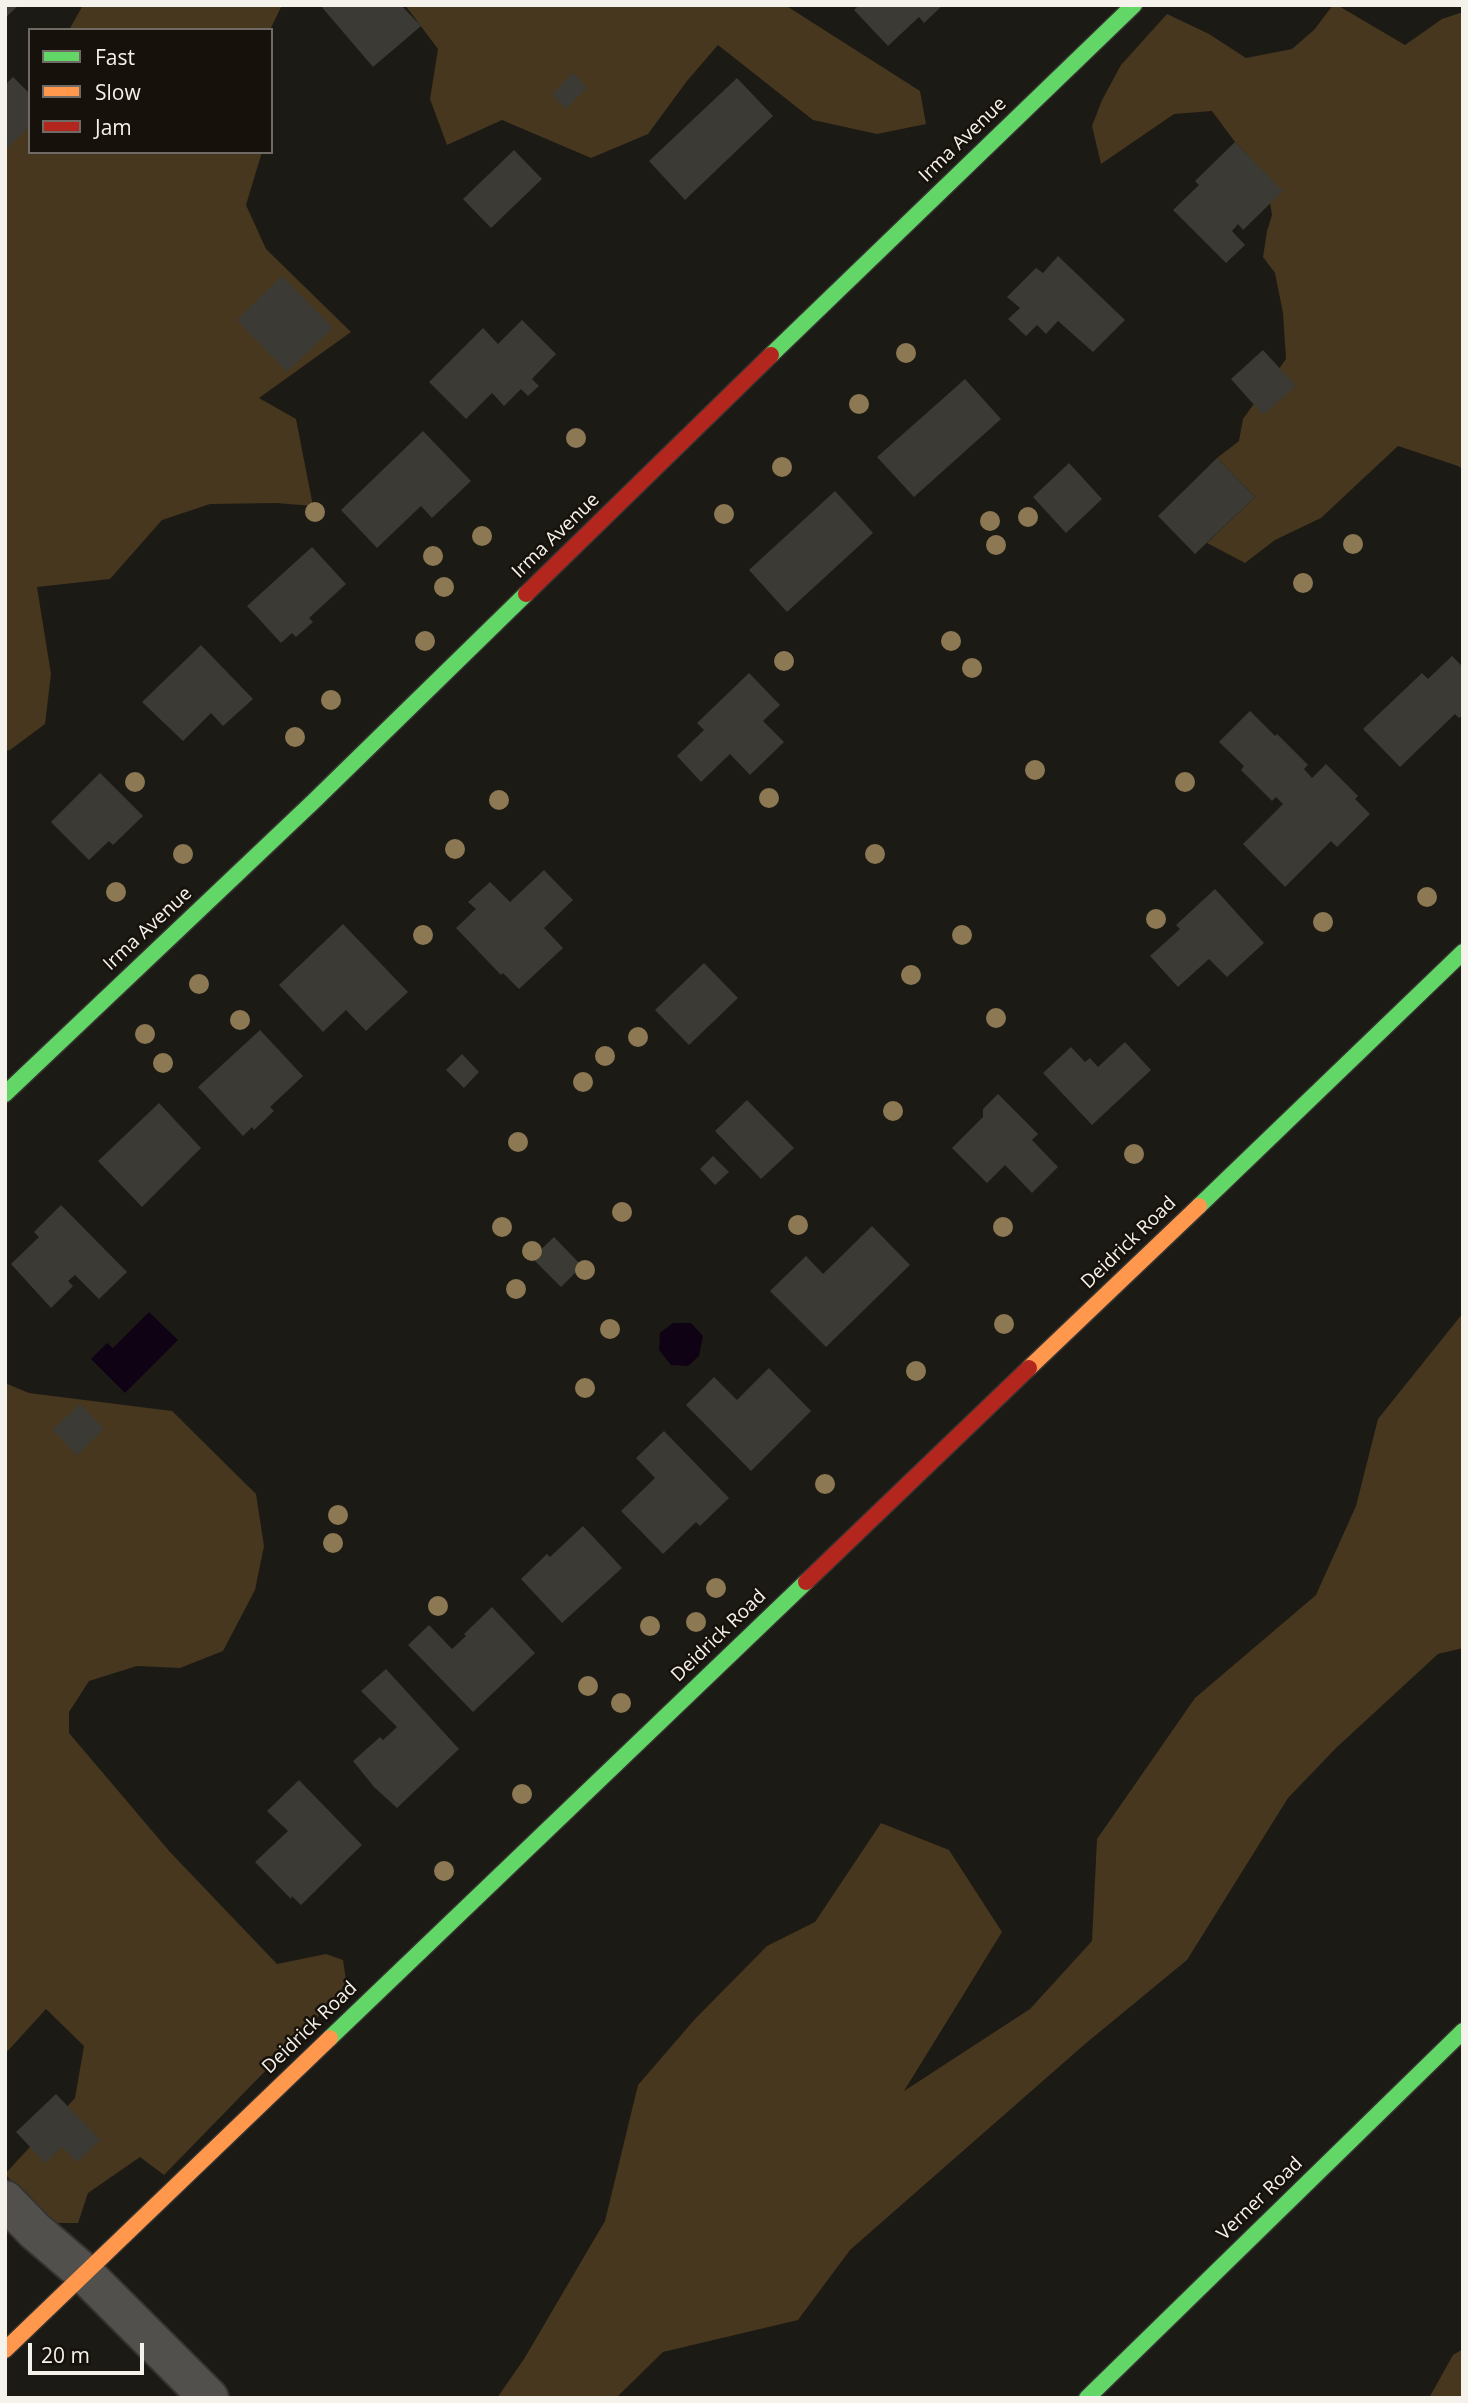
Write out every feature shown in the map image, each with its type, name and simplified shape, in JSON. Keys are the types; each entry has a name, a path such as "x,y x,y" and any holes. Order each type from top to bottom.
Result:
{"street":[{"name":"Irma Avenue","path":"5,1094 324,792 818,309 1134,5"},
{"name":"Deidrick Road","path":"5,2350 1463,952"},
{"name":"Verner Road","path":"1087,2398 1463,2031"},
{"path":"5,2200 34,2230 84,2273 209,2398"}],"shaded area":[{"path":"83,5 282,5 271,28 70,28"},
{"path":"405,5 785,5 920,91 926,124 877,134 813,120 718,45 687,81 648,134 591,158 502,120 447,145 430,99 438,49"},
{"path":"1333,5 1405,45 1442,19 1463,12 1463,469 1398,446 1321,518 1275,540 1245,563 1207,543 1255,497 1217,458 1239,441 1243,419 1286,359 1283,313 1275,273 1263,257 1272,215 1270,203 1282,191 1235,142 1212,111 1174,114 1101,164 1092,126 1102,100 1121,65 1167,14 1209,34 1246,58 1292,49 1314,30"},
{"path":"28,102 28,154 261,154 246,205 266,249 351,332 259,398 296,419 313,506 276,503 210,504 162,520 110,579 37,587 51,674 45,724 5,751 5,142"},
{"path":"149,1312 178,1340 125,1393 91,1359 107,1343 113,1348"},
{"path":"1463,1313 1463,1648 1438,1654 1336,1748 1288,1798 1187,1960 1085,2044 850,2250 798,2320 663,2352 616,2398 497,2398 524,2359 605,2221 638,2085 695,2019 767,1946 815,1922 881,1823 949,1850 1002,1932 904,2091 1030,2009 1092,1941 1097,1839 1195,1698 1316,1595 1356,1506 1378,1419"},
{"path":"673,1323 691,1323 703,1336 699,1356 688,1366 671,1365 659,1350 660,1333"},
{"path":"5,1383 29,1393 172,1411 256,1494 264,1546 255,1590 223,1651 180,1668 137,1666 89,1681 69,1712 69,1733 170,1852 277,1964 326,1954 343,1960 347,1987 164,2175 140,2157 88,2193 78,2223 50,2223 5,2174 75,2098 84,2046 46,2009 5,2054"},
{"path":"1463,2349 1463,2398 1429,2398 1453,2355"}],"building":[{"path":"5,5 19,5 5,18"},
{"path":"320,5 401,5 421,26 373,67"},
{"path":"859,5 943,5 924,23 919,17 888,46 854,10"},
{"path":"573,73 587,88 565,109 552,94"},
{"path":"13,77 28,92 28,128 5,150 5,85"},
{"path":"737,78 773,116 685,200 649,161"},
{"path":"1235,142 1283,191 1243,230 1238,224 1232,231 1245,245 1226,263 1173,210 1199,185 1195,181"},
{"path":"514,150 542,179 491,228 463,199"},
{"path":"1058,256 1125,320 1093,352 1058,321 1046,334 1037,325 1026,336 1008,319 1020,308 1007,297 1036,268 1043,273"},
{"path":"282,276 333,328 287,372 237,320"},
{"path":"522,320 556,354 532,379 539,386 528,396 521,389 504,406 492,393 466,419 429,382 483,328 498,344"},
{"path":"1263,350 1296,386 1263,415 1231,379"},
{"path":"965,379 1001,419 914,497 877,457"},
{"path":"423,431 471,481 432,518 421,506 377,548 341,510"},
{"path":"1217,458 1255,497 1195,554 1158,516"},
{"path":"1069,463 1102,499 1066,533 1033,497"},
{"path":"835,491 873,533 787,612 749,570"},
{"path":"312,547 346,584 309,618 313,622 296,637 292,633 281,643 247,606"},
{"path":"201,645 253,699 223,726 211,713 183,741 142,702"},
{"path":"1452,656 1463,667 1463,715 1459,718 1455,714 1400,767 1363,729 1422,673 1428,679"},
{"path":"749,673 780,705 763,721 784,742 750,775 730,754 701,782 677,756 704,730 697,723"},
{"path":"1250,711 1308,765 1304,769 1312,778 1326,764 1358,796 1355,799 1370,814 1337,847 1331,841 1285,887 1243,844 1283,804 1276,797 1272,801 1241,770 1244,766 1219,742"},
{"path":"100,773 143,816 113,845 109,841 89,860 51,822"},
{"path":"544,870 573,900 544,928 563,948 519,989 503,973 501,975 456,928 476,909 468,902 490,882 510,902"},
{"path":"1215,889 1264,943 1227,977 1209,959 1178,987 1150,956 1180,929 1176,925"},
{"path":"343,924 408,992 366,1031 346,1010 323,1032 279,985"},
{"path":"704,963 738,998 689,1045 655,1010"},
{"path":"260,1030 303,1076 270,1107 274,1111 254,1130 252,1127 243,1136 198,1087"},
{"path":"1125,1042 1151,1070 1092,1125 1043,1073 1071,1047 1085,1062 1090,1058 1098,1067"},
{"path":"462,1054 479,1072 464,1088 446,1070"},
{"path":"998,1094 1038,1134 1032,1140 1058,1167 1032,1193 1005,1165 987,1183 952,1148 983,1117 983,1109"},
{"path":"747,1100 794,1148 761,1179 715,1131"},
{"path":"159,1103 201,1148 142,1207 98,1161"},
{"path":"713,1156 729,1172 715,1185 700,1169"},
{"path":"61,1205 127,1272 99,1299 75,1275 68,1281 73,1286 51,1308 11,1264 39,1237 34,1232"},
{"path":"872,1226 910,1265 826,1347 770,1291 806,1256 823,1274"},
{"path":"554,1237 582,1266 561,1287 532,1258"},
{"path":"769,1368 811,1411 751,1471 686,1405 714,1377 737,1400"},
{"path":"80,1404 104,1429 77,1455 52,1430"},
{"path":"664,1431 729,1498 700,1526 696,1522 663,1554 621,1511 655,1478 636,1458"},
{"path":"583,1526 622,1568 562,1623 521,1579 547,1554 550,1557"},
{"path":"492,1607 535,1653 473,1712 408,1645 429,1625 452,1649"},
{"path":"386,1669 459,1749 397,1808 374,1787 353,1761 380,1737 383,1740 397,1727 361,1691"},
{"path":"299,1780 362,1845 301,1905 292,1896 291,1899 255,1862 288,1831 267,1811"},
{"path":"56,2094 100,2140 77,2162 62,2147 45,2163 16,2132"}],"traffic: fast":[{"path":"771,355 1134,5"},
{"path":"5,1094 314,801 526,594"},
{"path":"1199,1206 1463,952"},
{"path":"330,2038 806,1582"},
{"path":"1087,2398 1463,2031"}],"traffic: slow":[{"path":"1029,1368 1199,1206"},
{"path":"5,2350 330,2038"}],"traffic: jam":[{"path":"526,594 771,355"},
{"path":"806,1582 1029,1368"}]}
